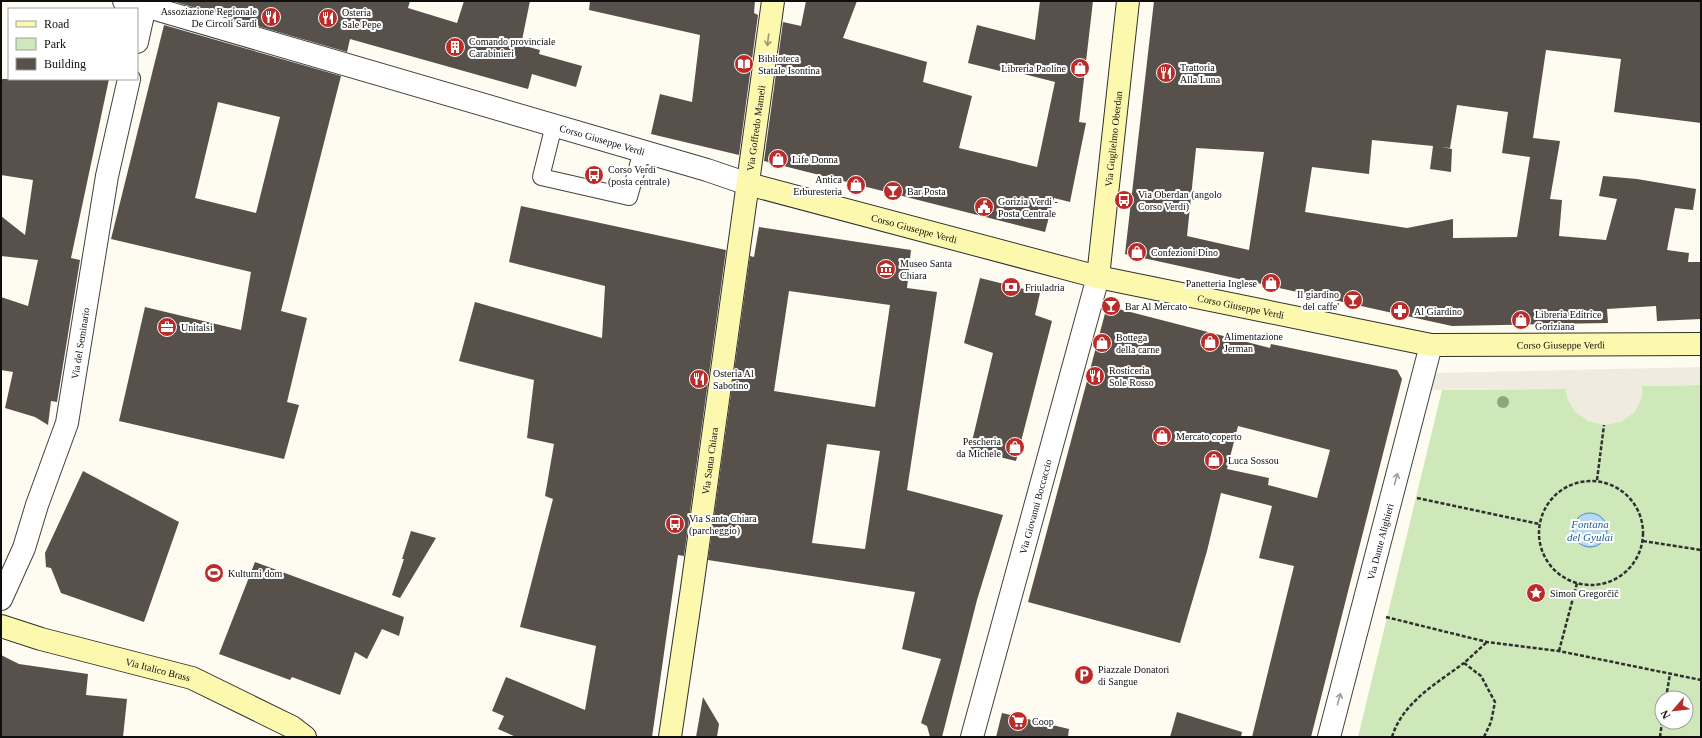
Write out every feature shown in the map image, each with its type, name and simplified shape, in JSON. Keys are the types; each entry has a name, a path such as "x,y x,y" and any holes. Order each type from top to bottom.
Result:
{"main road":[{"name":"Via Goffredo Mameli","path":"748,184 773,1"},
{"name":"Via Guglielmo Oberdan","path":"1098,277 1128,1"},
{"name":"Corso Giuseppe Verdi","path":"748,184 1098,277 1431,345 1701,344"},
{"name":"Via Santa Chiara","path":"670,737 748,184"},
{"name":"Via Italico Brass","path":"1,626 41,639 192,678 292,727 305,737"}],"street":[{"name":"Corso Giuseppe Verdi","path":"124,1 146,3 707,170 748,184"},
{"path":"138,38 146,3"},
{"name":"Via del Seminario","path":"1,598 24,548 37,505 67,423 107,176 129,80"},
{"name":"Via Giovanni Boccaccio","path":"972,737 1098,277"},
{"name":"Via Dante Alighieri","path":"1329,737 1431,345"}],"lane":[{"path":"554,125 541,177 629,197 642,151"}],"path":[{"path":"1597,480 1604,425"},
{"path":"1597,480 1616,487 1632,499 1642,518 1643,541 1635,562 1620,577 1599,585 1577,583 1560,576 1547,562 1539,543 1539,524 1546,506 1561,490 1578,482 1597,480"},
{"path":"1415,497 1539,524"},
{"path":"1643,541 1701,550"},
{"path":"1559,651 1577,583"},
{"path":"1385,617 1488,642 1559,651 1701,680"},
{"path":"1392,737 1395,727 1415,700 1464,663 1488,642"},
{"path":"1464,663 1481,676 1494,702 1492,722 1484,737"},
{"path":"1667,690 1670,674"}],"green space":[{"path":"1701,385 1701,737 1358,737 1442,390 1566,389 1568,400 1641,400 1642,386"}],"shaded area":[{"path":"1701,367 1701,385 1642,386 1641,400 1635,412 1621,422 1604,425 1588,421 1575,412 1568,400 1566,389 1429,390 1433,373"}],"water":[{"name":"Fontana del Gyulai","path":"1590,513 1602,518 1607,530 1602,542 1590,547 1578,542 1573,530 1578,518"}],"building":[{"name":"Comando provinciale Carabinieri","path":"172,1 410,1 408,8 457,23 464,1 530,1 521,45 540,50 539,54 582,66 576,87 532,74 528,89 350,39 347,52"},
{"path":"590,1 755,1 754,13 758,15 739,155 651,134 660,94 692,102 700,35 589,10"},
{"path":"806,1 857,1 843,38 927,62 923,82 972,96 959,148 1037,167 1055,82 1012,71 1012,74 968,63 977,25 1035,40 1040,1 1093,1 1079,122 1086,123 1070,202 1054,198 1045,232 764,161 783,22 801,26"},
{"path":"1154,1 1701,1 1701,123 1614,112 1621,59 1546,50 1533,138 1560,141 1550,199 1562,200 1559,236 1606,240 1617,199 1599,196 1603,176 1637,179 1696,189 1693,210 1675,208 1667,250 1689,253 1688,262 1701,262 1701,319 1657,321 1656,306 1607,309 1608,323 1452,326 1125,254","holes":["1457,105 1508,112 1502,153 1530,157 1517,237 1453,238 1453,219 1407,228 1305,212 1312,167 1369,174 1372,140 1433,146 1430,169 1451,172 1452,149 1442,147 1450,148","1196,148 1264,152 1249,250 1187,236"]},
{"path":"164,25 341,76 281,311 307,318 287,402 299,405 284,459 119,421 145,307 241,330 251,272 111,239","holes":["218,102 280,117 256,213 195,198"]},
{"path":"1,79 109,80 71,258 80,260 57,402 51,401 48,425 35,417 5,408 13,372 1,370 1,297 28,306 38,260 1,256 1,216 25,235 33,180 1,175"},
{"path":"521,206 726,250 684,556 678,555 652,737 516,737 498,729 504,716 492,711 506,677 585,710 596,646 520,627 553,499 545,496 554,444 527,438 534,380 459,361 475,302 602,338 605,286 509,262"},
{"path":"759,227 911,250 907,288 937,292 907,490 1003,515 977,600 942,737 930,737 927,726 921,723 941,659 902,649 915,592 708,560 750,256 754,257","holes":["789,291 890,305 875,407 774,391","827,444 880,451 865,549 812,543"]},
{"path":"980,278 1040,293 1035,315 1052,321 1016,461 970,450 993,353 964,343"},
{"path":"1107,306 1270,348 1271,344 1397,370 1402,379 1311,737 1252,737 1294,566 1259,558 1272,506 1221,493 1207,551 1180,643 1028,602","holes":["1238,426 1330,450 1317,498 1268,485 1269,478 1227,469"]},
{"path":"83,471 179,522 144,622 61,593 51,568 46,567 45,553"},
{"path":"411,531 436,538 400,598 392,595 404,559 402,559"},
{"path":"255,562 404,617 399,636 382,629 367,659 355,652 340,695 292,677 290,680 219,654"},
{"path":"1,655 19,664 88,674 86,695 127,699 123,737 1,737"},
{"path":"703,697 719,724 717,737 696,737"},
{"path":"1177,712 1242,732 1241,737 1170,737"},
{"name":"Coop","path":"1002,713 1069,729 1068,737 996,737"}],"place":[{"name":"Assoziazione Regionale De Circoli Sardi","path":"271,17"},
{"name":"Osteria Sale Pepe","path":"328,18"},
{"name":"Comando provinciale Carabinieri","path":"455,47"},
{"name":"Biblioteca Statale Isontina","path":"744,64"},
{"name":"Libreria Paoline","path":"1080,68"},
{"name":"Trattoria Alla Luna","path":"1166,73"},
{"name":"Life Donna","path":"778,159"},
{"name":"Corso Verdi (posta centrale)","path":"594,175"},
{"name":"Antica Erburesteria","path":"856,185"},
{"name":"Bar Posta","path":"893,191"},
{"name":"Via Oberdan (angolo Corso Verdi)","path":"1124,200"},
{"name":"Gorizia Verdi - Posta Centrale","path":"984,207"},
{"name":"Confezioni Dino","path":"1137,252"},
{"name":"Museo Santa Chiara","path":"886,269"},
{"name":"Panetteria Inglese","path":"1271,283"},
{"name":"Friuladria","path":"1011,287"},
{"name":"Il giardino del caffe'","path":"1353,300"},
{"name":"Bar Al Mercato","path":"1111,306"},
{"name":"Al Giardino","path":"1400,311"},
{"name":"Libreria Editrice Goriziana","path":"1521,320"},
{"name":"Unitalsi","path":"167,327"},
{"name":"Alimentazione Jerman","path":"1210,342"},
{"name":"Bottega della carne","path":"1102,343"},
{"name":"Rosticeria Sole Rosso","path":"1095,376"},
{"name":"Osteria Al Sabotino","path":"699,379"},
{"name":"Mercato coperto","path":"1162,436"},
{"name":"Pescheria da Michele","path":"1015,447"},
{"name":"Luca Sossou","path":"1214,460"},
{"name":"Via Santa Chiara (parcheggio)","path":"675,524"},
{"name":"Kulturni dom","path":"214,573"},
{"name":"Simon Gregorčič","path":"1536,593"},
{"name":"Piazzale Donatori di Sangue","path":"1084,675"},
{"name":"Coop","path":"1018,721"}]}
